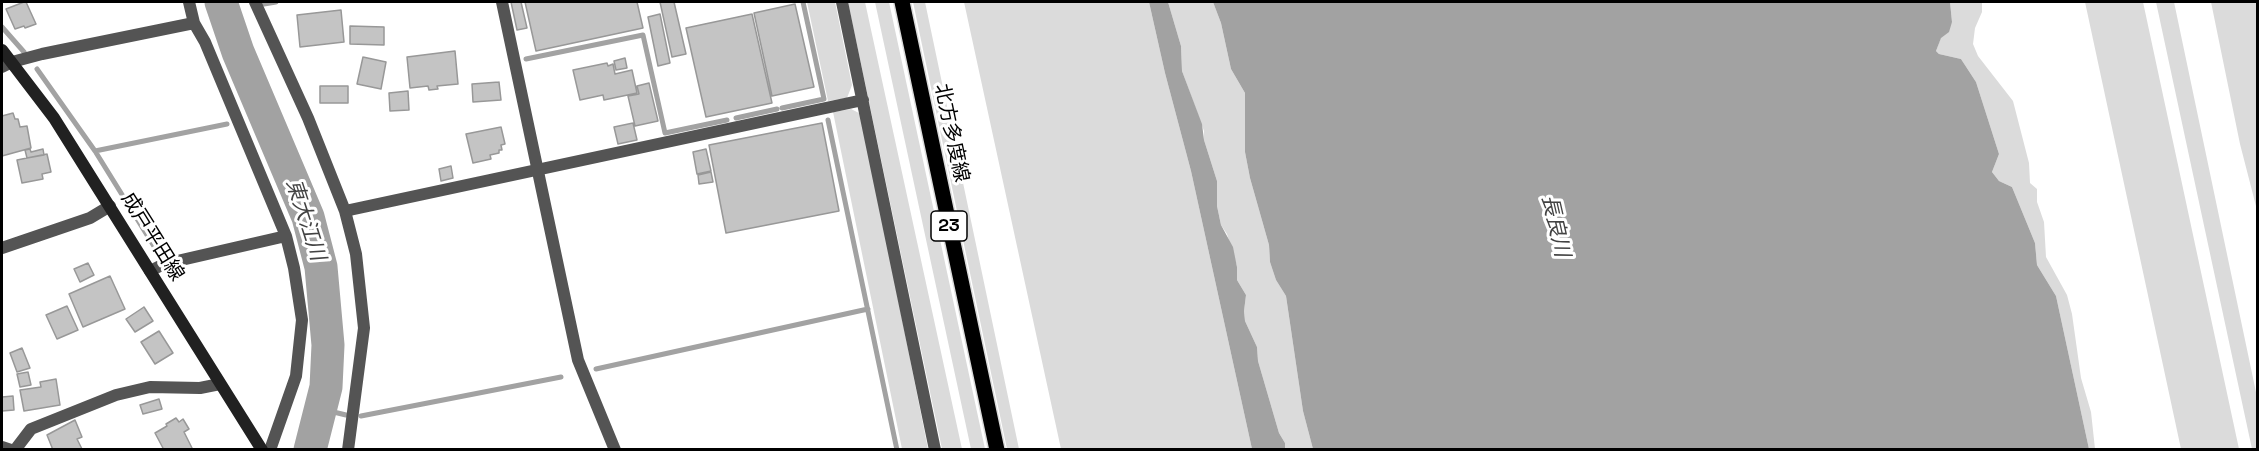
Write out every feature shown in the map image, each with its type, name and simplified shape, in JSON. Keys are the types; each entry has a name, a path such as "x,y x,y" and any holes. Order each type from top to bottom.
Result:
{"main road":[{"name":"北方多度線","path":"902,2 997,450"},
{"name":"成戸平田線","path":"2,50 7,64 54,118 261,450"}],"street":[{"path":"189,2 195,23 286,236 294,268 302,320 296,376 270,450"},
{"path":"255,2 308,118 345,211 356,254 364,328 348,450"},
{"path":"502,2 578,360 615,450"},
{"path":"842,2 935,450"},
{"path":"7,64 42,54 195,23"},
{"path":"345,211 863,100"},
{"path":"2,248 90,218 110,206"},
{"path":"150,271 164,264 286,236"},
{"path":"2,447 13,450 31,429 116,395 150,387 200,388 220,384"}],"shaded area":[{"path":"807,2 835,2 852,85 847,98 828,101"},
{"path":"848,2 865,2 962,449 942,449"},
{"path":"875,2 889,2 985,449 971,449"},
{"path":"913,2 925,2 1019,449 1007,449"},
{"path":"964,2 1149,2 1191,171 1252,449 1061,449"},
{"path":"1168,2 1213,2 1221,23 1231,69 1245,93 1245,152 1269,245 1270,262 1276,280 1286,296 1303,411 1313,449 1285,449 1285,443 1279,433 1258,361 1257,347 1245,321 1246,295 1237,280 1237,266 1227,234 1221,225 1217,206 1217,181 1204,140 1204,131 1182,71 1181,46"},
{"path":"1950,2 1982,2 1982,12 1975,28 1973,44 1978,56 2013,101 2029,163 2030,183 2037,189 2037,202 2044,222 2046,257 2067,295 2072,314 2081,378 2091,412 2095,449 2089,449 2056,296 2037,265 2035,243 2012,187 1999,181 1992,172 1999,154 1976,82 1961,59 1939,54 1936,51 1941,37 1952,22"},
{"path":"2085,2 2143,2 2239,449 2181,449"},
{"path":"2156,2 2174,2 2257,397 2257,449 2252,449"},
{"path":"2211,2 2257,2 2257,210 2240,144"},
{"path":"851,109 861,114 928,449 902,449 833,112"}],"water":[{"path":"1149,2 1168,2 1181,46 1182,71 1202,124 1204,140 1217,181 1217,206 1221,225 1233,247 1237,280 1246,295 1245,321 1257,347 1258,361 1285,449 1252,449 1191,171"},
{"name":"長良川","path":"1213,2 1950,2 1952,22 1949,32 1941,38 1936,51 1939,54 1961,59 1976,82 1999,154 1992,172 1999,181 2012,187 2035,243 2037,265 2056,296 2089,449 1313,449 1303,411 1286,296 1276,280 1270,262 1269,245 1245,152 1245,93 1231,69 1221,23"}],"building":[{"path":"24,2 36,24 15,29 6,9"},
{"path":"511,2 521,2 527,28 517,30"},
{"path":"525,2 637,2 643,28 536,51"},
{"path":"660,2 674,2 686,54 672,57"},
{"path":"795,4 814,87 772,96 754,13"},
{"path":"341,10 344,42 300,47 297,15"},
{"path":"660,14 670,63 658,66 648,17"},
{"path":"752,14 772,103 706,117 686,28"},
{"path":"350,26 384,27 384,45 350,44"},
{"path":"455,51 458,84 437,86 438,89 429,90 428,86 410,88 407,57"},
{"path":"363,57 386,62 381,89 357,84"},
{"path":"625,58 627,68 616,70 614,61"},
{"path":"607,63 608,66 613,64 615,74 632,70 637,93 604,100 603,95 580,100 573,70"},
{"path":"499,82 501,100 473,102 472,84"},
{"path":"649,83 658,121 635,126 628,96 639,94 637,86"},
{"path":"320,86 348,86 348,103 320,103"},
{"path":"408,91 409,110 390,111 389,93"},
{"path":"13,113 20,127 27,126 31,148 2,156 2,116"},
{"path":"633,123 637,140 618,144 614,127"},
{"path":"822,123 839,211 726,233 709,145"},
{"path":"501,127 505,144 501,145 502,150 490,155 491,159 473,163 466,134"},
{"path":"30,149 31,152 43,149 44,155 27,158 25,150"},
{"path":"706,149 711,171 697,174 693,152"},
{"path":"47,154 51,172 42,174 43,179 22,183 17,160"},
{"path":"451,166 453,178 441,181 439,169"},
{"path":"711,172 713,182 699,184 698,175"},
{"path":"88,263 94,275 80,282 74,269"},
{"path":"110,276 125,309 83,327 69,294"},
{"path":"67,306 78,330 57,339 46,315"},
{"path":"144,307 153,321 135,332 126,319"},
{"path":"159,331 173,353 155,364 141,342"},
{"path":"22,348 30,368 17,372 10,353"},
{"path":"28,372 31,385 20,387 17,374"},
{"path":"56,379 60,405 24,411 20,390 41,387 40,382"},
{"path":"13,396 14,410 2,411 2,397"},
{"path":"159,399 162,409 143,414 140,405"},
{"path":"176,418 179,422 183,419 189,429 184,432 193,450 164,450 155,433"},
{"path":"75,420 82,437 77,439 82,449 53,450 47,435"}],"waterway":[{"name":"東大江川","path":"221,2 238,52 308,217 321,267 328,345 326,387 310,450"},
{"path":"264,4 276,2"},
{"path":"782,108 824,99 803,2"},
{"path":"2,27 24,52"},
{"path":"526,59 643,35 665,133 727,120"},
{"path":"37,69 95,151 160,256"},
{"path":"736,118 777,109"},
{"path":"828,120 897,450"},
{"path":"95,151 227,124"},
{"path":"596,369 868,309"},
{"path":"361,416 561,377"},
{"path":"321,409 346,415"}]}
